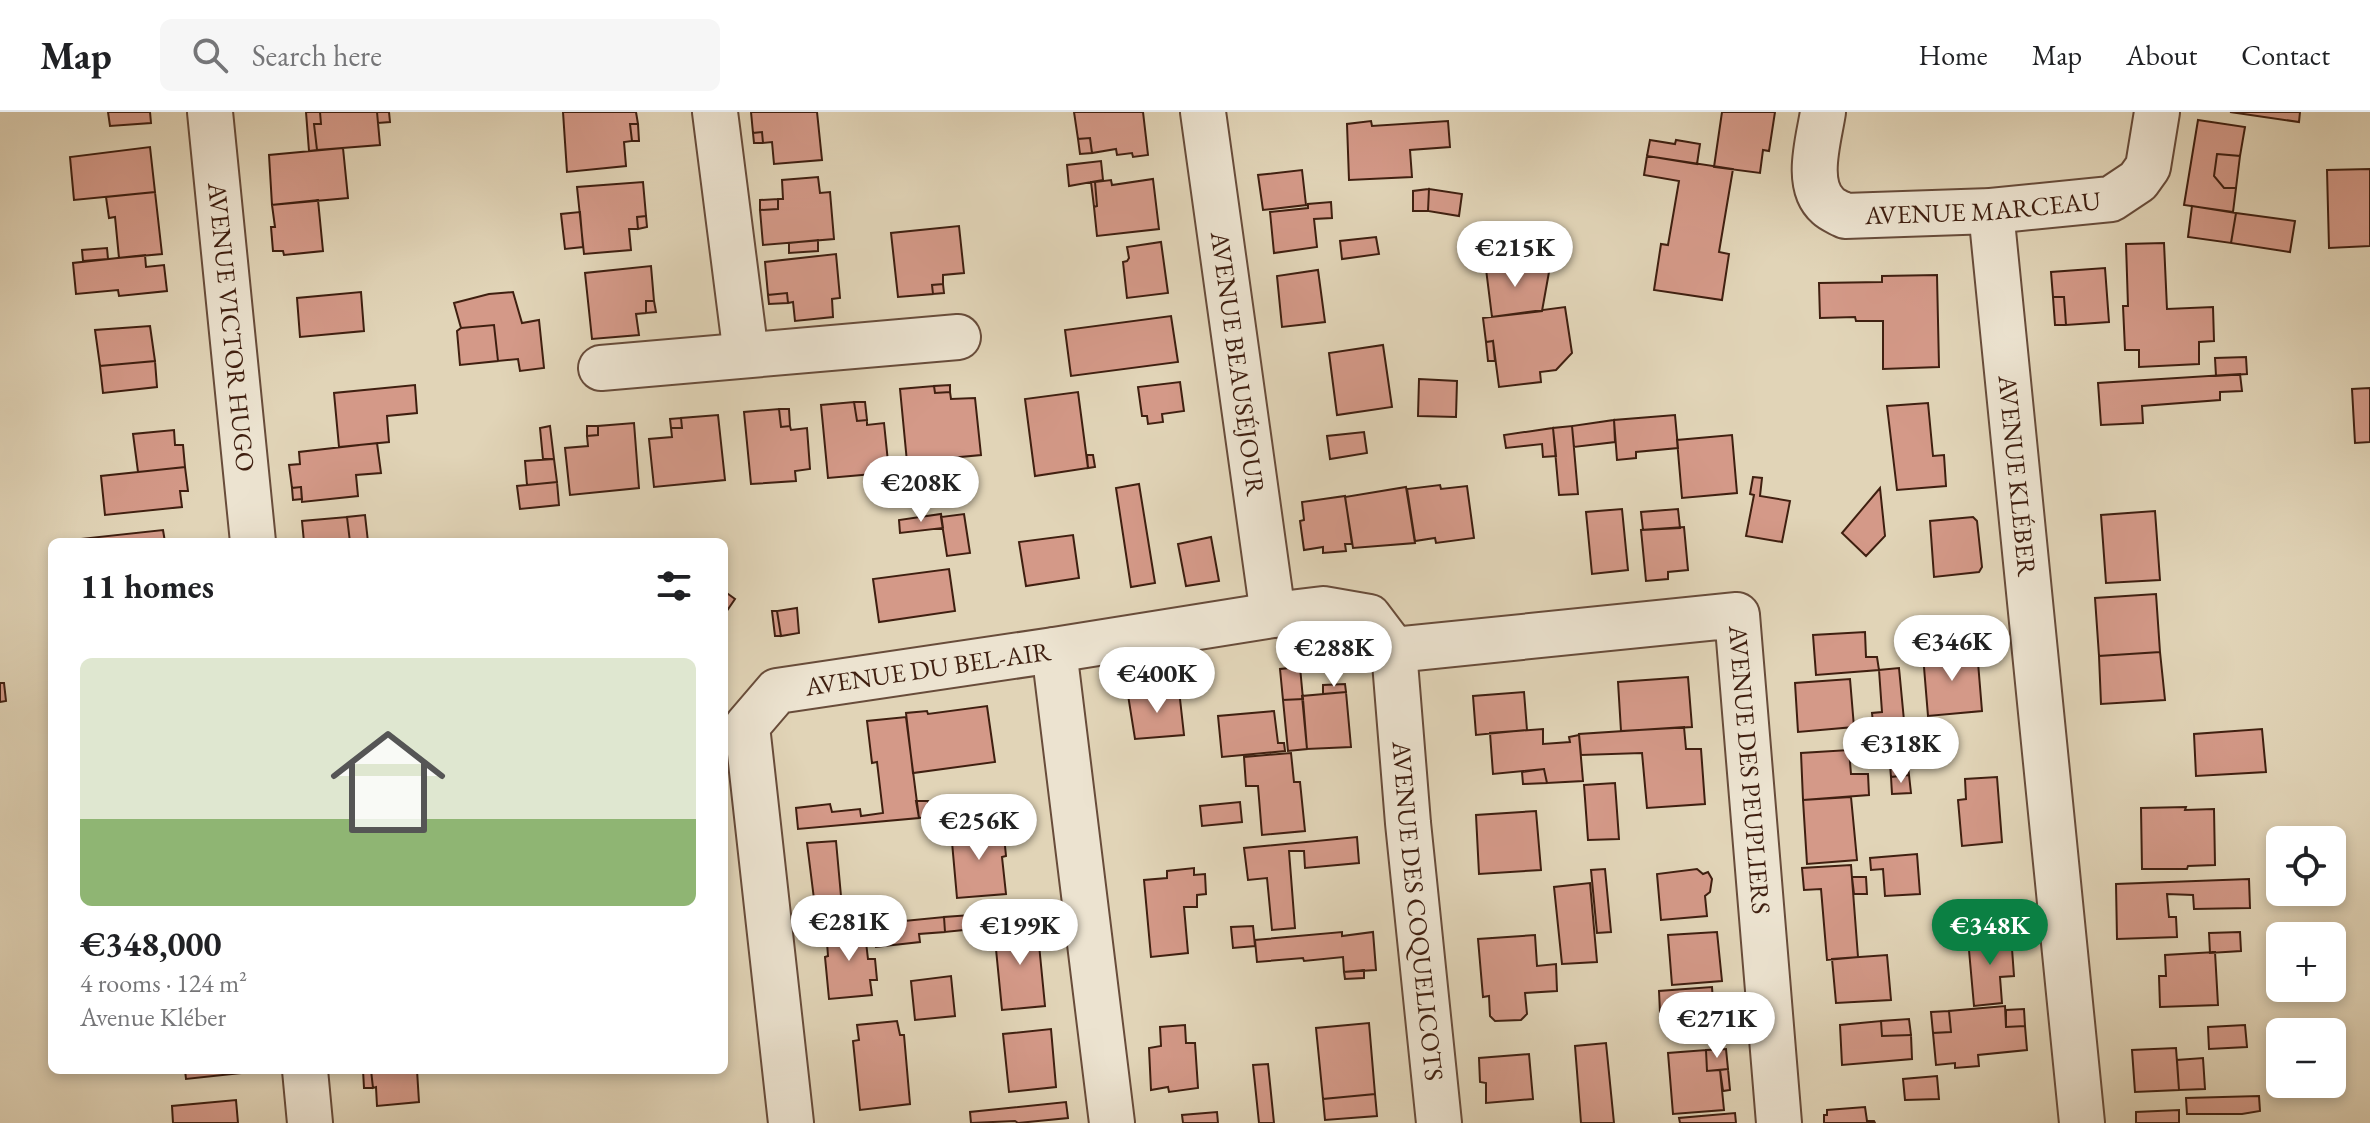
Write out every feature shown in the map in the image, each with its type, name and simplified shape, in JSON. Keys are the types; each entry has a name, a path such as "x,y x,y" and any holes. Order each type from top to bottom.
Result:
{"street":[{"name":"AVENUE VICTOR HUGO","path":"210,112 253,538"},
{"path":"715,112 746,355"},
{"name":"AVENUE BEAUSÉJOUR","path":"1203,112 1273,615"},
{"name":"AVENUE MARCEAU","path":"1823,112 1815,167 1817,188 1827,206 1845,216 1991,211 2111,199 2138,181 2148,167 2157,112"},
{"name":"AVENUE KLÉBER","path":"1991,211 2082,1123"},
{"path":"601,368 958,337"},
{"name":"AVENUE DU BEL-AIR","path":"791,1123 747,726 777,691 1323,609 1369,617 1394,650"},
{"name":"AVENUE DES PEUPLIERS","path":"1394,650 1737,615 1779,1123"},
{"path":"1054,650 1112,1123"},
{"name":"AVENUE DES COQUELICOTS","path":"1394,650 1408,823 1439,1123"},
{"path":"305,1074 310,1123"}],"building":[{"path":"108,112 150,112 151,123 110,126"},
{"path":"306,112 320,112 321,124 314,124 317,150 309,151"},
{"path":"320,112 377,112 380,145 317,150 314,124 321,124"},
{"path":"377,112 389,112 390,122 378,123"},
{"path":"563,112 636,112 638,124 630,124 632,141 624,142 626,166 567,172"},
{"path":"751,112 817,112 822,160 774,164 772,142 763,143 762,132 753,133"},
{"path":"1074,112 1143,112 1148,155 1117,155 1116,149 1092,153 1090,138 1078,139"},
{"path":"1722,112 1775,112 1769,151 1763,150 1760,173 1714,167"},
{"path":"2230,112 2300,112 2299,122"},
{"path":"2198,120 2245,127 2240,156 2217,154 2214,176 2224,188 2236,188 2233,212 2184,205"},
{"path":"1371,121 1372,126 1448,121 1450,147 1410,150 1412,177 1349,180 1347,124"},
{"path":"630,124 638,124 639,141 632,141"},
{"path":"762,132 763,143 754,143 753,133"},
{"path":"1090,138 1092,153 1080,154 1078,139"},
{"path":"1650,140 1700,144 1697,164 1647,156"},
{"path":"150,147 155,192 74,200 70,157"},
{"path":"343,148 348,198 272,205 269,155"},
{"path":"2217,154 2240,156 2236,188 2224,188 2214,176"},
{"path":"1647,156 1733,169 1719,252 1729,254 1722,300 1654,290 1661,244 1668,245 1679,181 1644,175"},
{"path":"1101,161 1103,180 1069,186 1067,165"},
{"path":"2370,169 2370,246 2329,248 2327,170"},
{"path":"1302,170 1306,205 1263,210 1258,175"},
{"path":"818,177 820,193 830,192 834,239 763,245 760,210 778,209 778,199 783,199 782,180"},
{"path":"1153,179 1159,229 1097,236 1095,182 1111,180 1112,185"},
{"path":"643,182 646,216 637,217 638,229 629,229 631,250 584,254 577,187"},
{"path":"1091,182 1095,182 1097,206 1094,207"},
{"path":"1429,189 1428,211 1413,211 1413,191"},
{"path":"1429,189 1462,194 1459,216 1428,211"},
{"path":"155,192 162,254 119,258 115,217 109,218 106,197"},
{"path":"778,199 778,209 760,210 760,200"},
{"path":"318,200 323,251 284,255 283,251 273,251 271,227 275,227 272,205"},
{"path":"1331,202 1332,218 1314,219 1317,247 1274,253 1270,212"},
{"path":"2192,206 2236,213 2231,243 2188,237"},
{"path":"580,212 583,247 565,249 561,214"},
{"path":"2236,213 2295,221 2290,252 2231,243"},
{"path":"646,216 647,227 638,229 637,217"},
{"path":"959,226 964,273 943,275 943,284 932,285 933,294 898,297 891,233"},
{"path":"1376,237 1379,254 1342,259 1340,241"},
{"path":"818,240 818,251 789,253 789,243"},
{"path":"1161,242 1168,293 1127,298 1123,262 1129,258 1127,247"},
{"path":"2164,243 2167,309 2213,307 2214,341 2199,342 2199,364 2139,367 2139,350 2125,350 2123,306 2128,306 2126,244"},
{"path":"107,248 108,259 83,261 82,250"},
{"path":"836,254 840,298 832,299 833,317 795,321 793,302 788,303 787,293 768,295 765,262"},
{"path":"145,255 146,267 164,265 167,291 119,296 118,290 76,294 73,263"},
{"path":"1485,261 1549,272 1542,311 1492,317"},
{"path":"651,266 654,301 646,301 646,313 636,314 639,335 592,339 585,273"},
{"path":"2105,268 2109,322 2066,325 2064,297 2053,297 2051,272"},
{"path":"1318,270 1325,322 1282,327 1277,276"},
{"path":"1937,275 1939,367 1883,369 1883,321 1856,321 1855,317 1820,318 1819,283 1882,282 1882,276"},
{"path":"943,284 944,293 933,294 932,285"},
{"path":"361,292 364,331 300,337 297,298"},
{"path":"513,292 522,323 539,320 544,368 520,371 518,359 498,361 494,325 461,328 454,303 489,294"},
{"path":"787,293 788,303 769,304 768,295"},
{"path":"2053,297 2064,297 2066,325 2055,325"},
{"path":"646,301 654,301 656,312 646,313"},
{"path":"1565,307 1572,353 1556,370 1540,372 1541,382 1499,387 1493,341 1486,342 1483,318"},
{"path":"1171,316 1178,362 1071,376 1065,330"},
{"path":"494,325 498,361 460,365 457,331"},
{"path":"150,326 155,361 100,366 95,330"},
{"path":"1493,341 1495,361 1488,361 1486,342"},
{"path":"1383,345 1392,407 1337,415 1329,353"},
{"path":"2246,357 2247,374 2216,376 2215,358"},
{"path":"155,361 157,387 103,393 100,366"},
{"path":"2240,374 2242,391 2220,392 2220,400 2142,406 2143,423 2101,425 2098,383"},
{"path":"1419,379 1457,381 1456,417 1418,416"},
{"path":"1180,382 1184,411 1162,414 1163,422 1148,424 1147,416 1142,416 1138,387"},
{"path":"415,385 417,413 387,416 389,442 339,447 334,393"},
{"path":"950,385 950,392 935,393 934,386"},
{"path":"934,386 935,393 950,392 951,399 975,398 981,455 907,462 900,389"},
{"path":"2370,388 2370,442 2355,443 2352,389"},
{"path":"1078,392 1088,468 1035,476 1025,399"},
{"path":"854,402 857,421 867,420 867,425 884,423 888,462 873,464 873,474 828,478 821,405"},
{"path":"854,402 865,402 867,420 857,421"},
{"path":"1928,403 1933,456 1944,455 1946,486 1897,490 1887,406"},
{"path":"779,409 781,427 790,426 791,430 807,428 810,469 795,471 796,481 751,484 744,412"},
{"path":"779,409 789,409 790,426 781,427"},
{"path":"718,415 725,480 654,487 649,439 672,437 671,428 682,428 681,418"},
{"path":"1675,415 1678,448 1636,452 1636,458 1617,460 1614,420"},
{"path":"681,418 682,428 671,428 670,419"},
{"path":"1614,420 1615,442 1574,447 1572,426"},
{"path":"634,423 639,488 570,495 565,448 588,446 587,436 598,435 598,426"},
{"path":"550,426 554,459 543,459 540,428"},
{"path":"587,426 598,426 598,435 587,436"},
{"path":"1572,426 1578,494 1559,495 1553,428"},
{"path":"1553,428 1556,456 1543,457 1542,444 1506,448 1504,435"},
{"path":"174,430 175,445 183,445 185,467 138,472 133,434"},
{"path":"1364,432 1367,453 1330,459 1327,436"},
{"path":"1732,435 1737,493 1682,498 1677,440"},
{"path":"377,443 381,473 356,475 358,496 302,502 301,487 292,488 289,465 300,464 299,452"},
{"path":"1087,455 1093,455 1095,467 1088,468"},
{"path":"554,459 557,482 527,485 525,461"},
{"path":"185,467 188,491 180,491 182,507 105,515 101,476"},
{"path":"1753,477 1762,478 1760,496 1790,501 1782,542 1746,536 1754,495 1750,494"},
{"path":"557,482 559,505 520,509 517,486"},
{"path":"1139,484 1155,583 1131,587 1116,488"},
{"path":"1440,485 1441,489 1467,486 1474,538 1436,543 1435,538 1415,541 1407,489"},
{"path":"301,487 302,499 293,500 292,488"},
{"path":"1406,487 1415,543 1353,548 1345,497"},
{"path":"1880,488 1885,536 1866,556 1842,533"},
{"path":"1345,496 1352,544 1345,544 1346,551 1323,553 1323,547 1304,550 1300,521 1304,520 1302,502"},
{"path":"1622,509 1628,570 1592,574 1586,512"},
{"path":"1678,509 1680,528 1643,530 1641,512"},
{"path":"2155,511 2160,580 2106,583 2101,515"},
{"path":"941,514 943,528 900,533 899,520"},
{"path":"964,514 970,553 947,556 941,517"},
{"path":"365,515 368,538 350,538 347,517"},
{"path":"347,517 350,538 304,538 302,521"},
{"path":"1973,517 1977,521 1982,567 1979,572 1934,577 1930,521"},
{"path":"1684,527 1688,570 1668,572 1668,579 1646,581 1641,530"},
{"path":"163,530 164,538 89,538"},
{"path":"1073,535 1079,578 1026,586 1019,542"},
{"path":"1211,537 1219,581 1186,586 1178,544"},
{"path":"949,569 955,611 879,622 873,579"},
{"path":"728,594 735,599 728,609"},
{"path":"2156,594 2160,652 2099,656 2095,598"},
{"path":"797,608 799,633 781,636 777,611"},
{"path":"772,611 777,611 781,636 775,636"},
{"path":"1865,632 1866,657 1877,657 1879,670 1816,675 1813,635"},
{"path":"1977,650 1982,711 1928,716 1923,655"},
{"path":"2160,652 2165,700 2101,704 2099,656"},
{"path":"1300,667 1303,699 1283,700 1280,669"},
{"path":"1899,668 1905,731 1874,733 1872,713 1882,712 1879,670"},
{"path":"1688,677 1692,727 1621,731 1618,682"},
{"path":"1850,679 1854,727 1798,732 1795,683"},
{"path":"0,683 4,683 6,701 0,702"},
{"path":"1345,684 1346,692 1323,694 1323,685"},
{"path":"1179,690 1184,735 1135,739 1128,695"},
{"path":"1346,692 1351,747 1307,749 1302,696"},
{"path":"1524,692 1527,730 1476,735 1473,696"},
{"path":"1303,699 1307,749 1288,751 1283,700"},
{"path":"987,706 995,762 913,773 906,713 927,711 928,714"},
{"path":"1274,711 1278,743 1284,743 1285,751 1222,757 1218,716"},
{"path":"906,717 919,818 798,829 796,808 830,804 832,812 860,809 861,816 883,813 877,762 872,763 867,721"},
{"path":"1684,727 1686,749 1701,749 1705,804 1647,808 1642,753 1581,755 1579,734"},
{"path":"1543,729 1543,744 1570,742 1569,737 1579,735 1583,781 1547,783 1544,769 1493,774 1490,733"},
{"path":"2262,729 2266,772 2196,776 2194,734"},
{"path":"1905,731 1909,775 1891,777 1889,752 1875,752 1874,733"},
{"path":"1849,750 1851,774 1868,774 1869,795 1803,800 1801,753"},
{"path":"1291,753 1294,782 1300,782 1305,831 1262,835 1258,786 1246,786 1244,757"},
{"path":"1544,769 1547,783 1523,784 1522,772"},
{"path":"1909,775 1911,793 1892,794 1891,777"},
{"path":"1997,777 2002,842 1962,846 1958,800 1966,799 1965,779"},
{"path":"1615,783 1619,839 1588,840 1584,785"},
{"path":"1851,797 1857,860 1807,864 1803,800"},
{"path":"916,801 928,801 930,817 919,818"},
{"path":"1240,802 1242,822 1202,826 1200,806"},
{"path":"2186,807 2185,810 2214,809 2215,865 2188,866 2187,869 2142,869 2141,808"},
{"path":"1536,811 1541,870 1479,874 1476,815"},
{"path":"1003,826 1006,894 957,898 951,831"},
{"path":"1357,837 1359,863 1305,868 1304,851 1289,851 1295,928 1272,930 1267,878 1248,880 1244,848"},
{"path":"836,841 841,896 814,899 807,843"},
{"path":"1917,854 1920,894 1885,896 1883,869 1871,870 1870,858"},
{"path":"1851,865 1858,957 1827,960 1821,889 1804,890 1802,868"},
{"path":"1194,868 1194,875 1205,874 1206,894 1197,895 1197,907 1184,907 1188,953 1151,957 1144,880 1167,878 1167,871"},
{"path":"1605,869 1611,932 1597,933 1591,870"},
{"path":"1697,869 1703,874 1708,872 1712,879 1710,892 1705,896 1707,916 1661,920 1657,874"},
{"path":"1852,877 1866,877 1867,894 1854,894"},
{"path":"2249,879 2250,908 2194,909 2193,895 2167,894 2169,917 2176,917 2177,937 2117,939 2116,884"},
{"path":"1590,883 1597,962 1562,964 1554,887"},
{"path":"971,915 973,929 945,932 944,917"},
{"path":"944,917 945,932 919,934 920,942 876,947 874,924"},
{"path":"1037,924 1045,1006 1002,1010 994,929"},
{"path":"864,925 868,959 875,959 877,980 870,980 872,995 829,999 826,929"},
{"path":"1253,926 1255,946 1233,948 1231,927"},
{"path":"1342,932 1342,936 1373,932 1376,970 1344,972 1343,957 1257,962 1255,940"},
{"path":"1717,932 1722,981 1672,985 1668,935"},
{"path":"2240,932 2241,951 2210,953 2209,933"},
{"path":"1535,935 1537,966 1556,964 1557,991 1525,993 1527,1014 1521,1020 1495,1021 1490,1016 1489,996 1483,997 1478,939"},
{"path":"2011,935 2014,976 2000,977 2002,1003 1974,1006 1968,939"},
{"path":"2215,952 2218,1005 2160,1007 2159,976 2166,976 2165,955"},
{"path":"1887,955 1891,1000 1836,1003 1832,959"},
{"path":"1364,970 1364,978 1345,979 1344,972"},
{"path":"951,976 955,1016 915,1020 911,981"},
{"path":"1712,987 1715,1031 1708,1032 1709,1041 1690,1042 1688,1033 1677,1034 1675,1012 1660,1012 1659,991"},
{"path":"2005,1006 2006,1027 2025,1026 2027,1050 1978,1055 1979,1066 1955,1068 1955,1063 1936,1065 1933,1033 1951,1032 1949,1011"},
{"path":"2024,1009 2025,1026 2006,1027 2006,1010"},
{"path":"1949,1011 1951,1032 1933,1033 1931,1012"},
{"path":"1909,1019 1911,1035 1882,1036 1881,1021"},
{"path":"897,1021 900,1035 904,1035 910,1104 860,1110 853,1041 859,1040 857,1025"},
{"path":"1881,1021 1882,1036 1911,1035 1912,1059 1842,1065 1840,1025"},
{"path":"1369,1023 1375,1094 1323,1099 1316,1028"},
{"path":"1185,1025 1186,1043 1195,1043 1198,1088 1169,1092 1168,1087 1151,1090 1149,1048 1161,1046 1160,1027"},
{"path":"2245,1025 2247,1047 2209,1049 2208,1027"},
{"path":"1051,1029 1056,1087 1009,1092 1003,1034"},
{"path":"1606,1043 1614,1123 1581,1123 1575,1046"},
{"path":"2176,1048 2179,1090 2135,1092 2132,1050"},
{"path":"1726,1049 1728,1069 1707,1071 1706,1050"},
{"path":"1706,1050 1707,1071 1720,1070 1724,1110 1673,1114 1668,1053"},
{"path":"1529,1054 1533,1099 1486,1103 1486,1083 1480,1082 1479,1058"},
{"path":"2203,1058 2205,1089 2179,1090 2177,1060"},
{"path":"1268,1064 1274,1123 1259,1123 1253,1065"},
{"path":"1728,1069 1730,1090 1723,1091 1720,1070"},
{"path":"185,1074 232,1074 186,1079"},
{"path":"363,1074 371,1074 373,1088 364,1088"},
{"path":"371,1074 417,1074 419,1102 377,1106 376,1087 373,1088"},
{"path":"1937,1076 1939,1099 1905,1100 1903,1079"},
{"path":"1375,1094 1377,1116 1325,1120 1323,1099"},
{"path":"2259,1096 2260,1111 2187,1114 2186,1098"},
{"path":"236,1100 238,1123 173,1123 172,1106"},
{"path":"1066,1102 1068,1118 1018,1123 971,1123 970,1112"},
{"path":"1865,1107 1867,1121 1875,1123 1824,1123 1827,1110"},
{"path":"2179,1110 2179,1123 2136,1123 2136,1112"},
{"path":"1217,1112 1218,1123 1183,1123 1182,1115"},
{"path":"1735,1113 1736,1123 1680,1123 1679,1118"}]}
